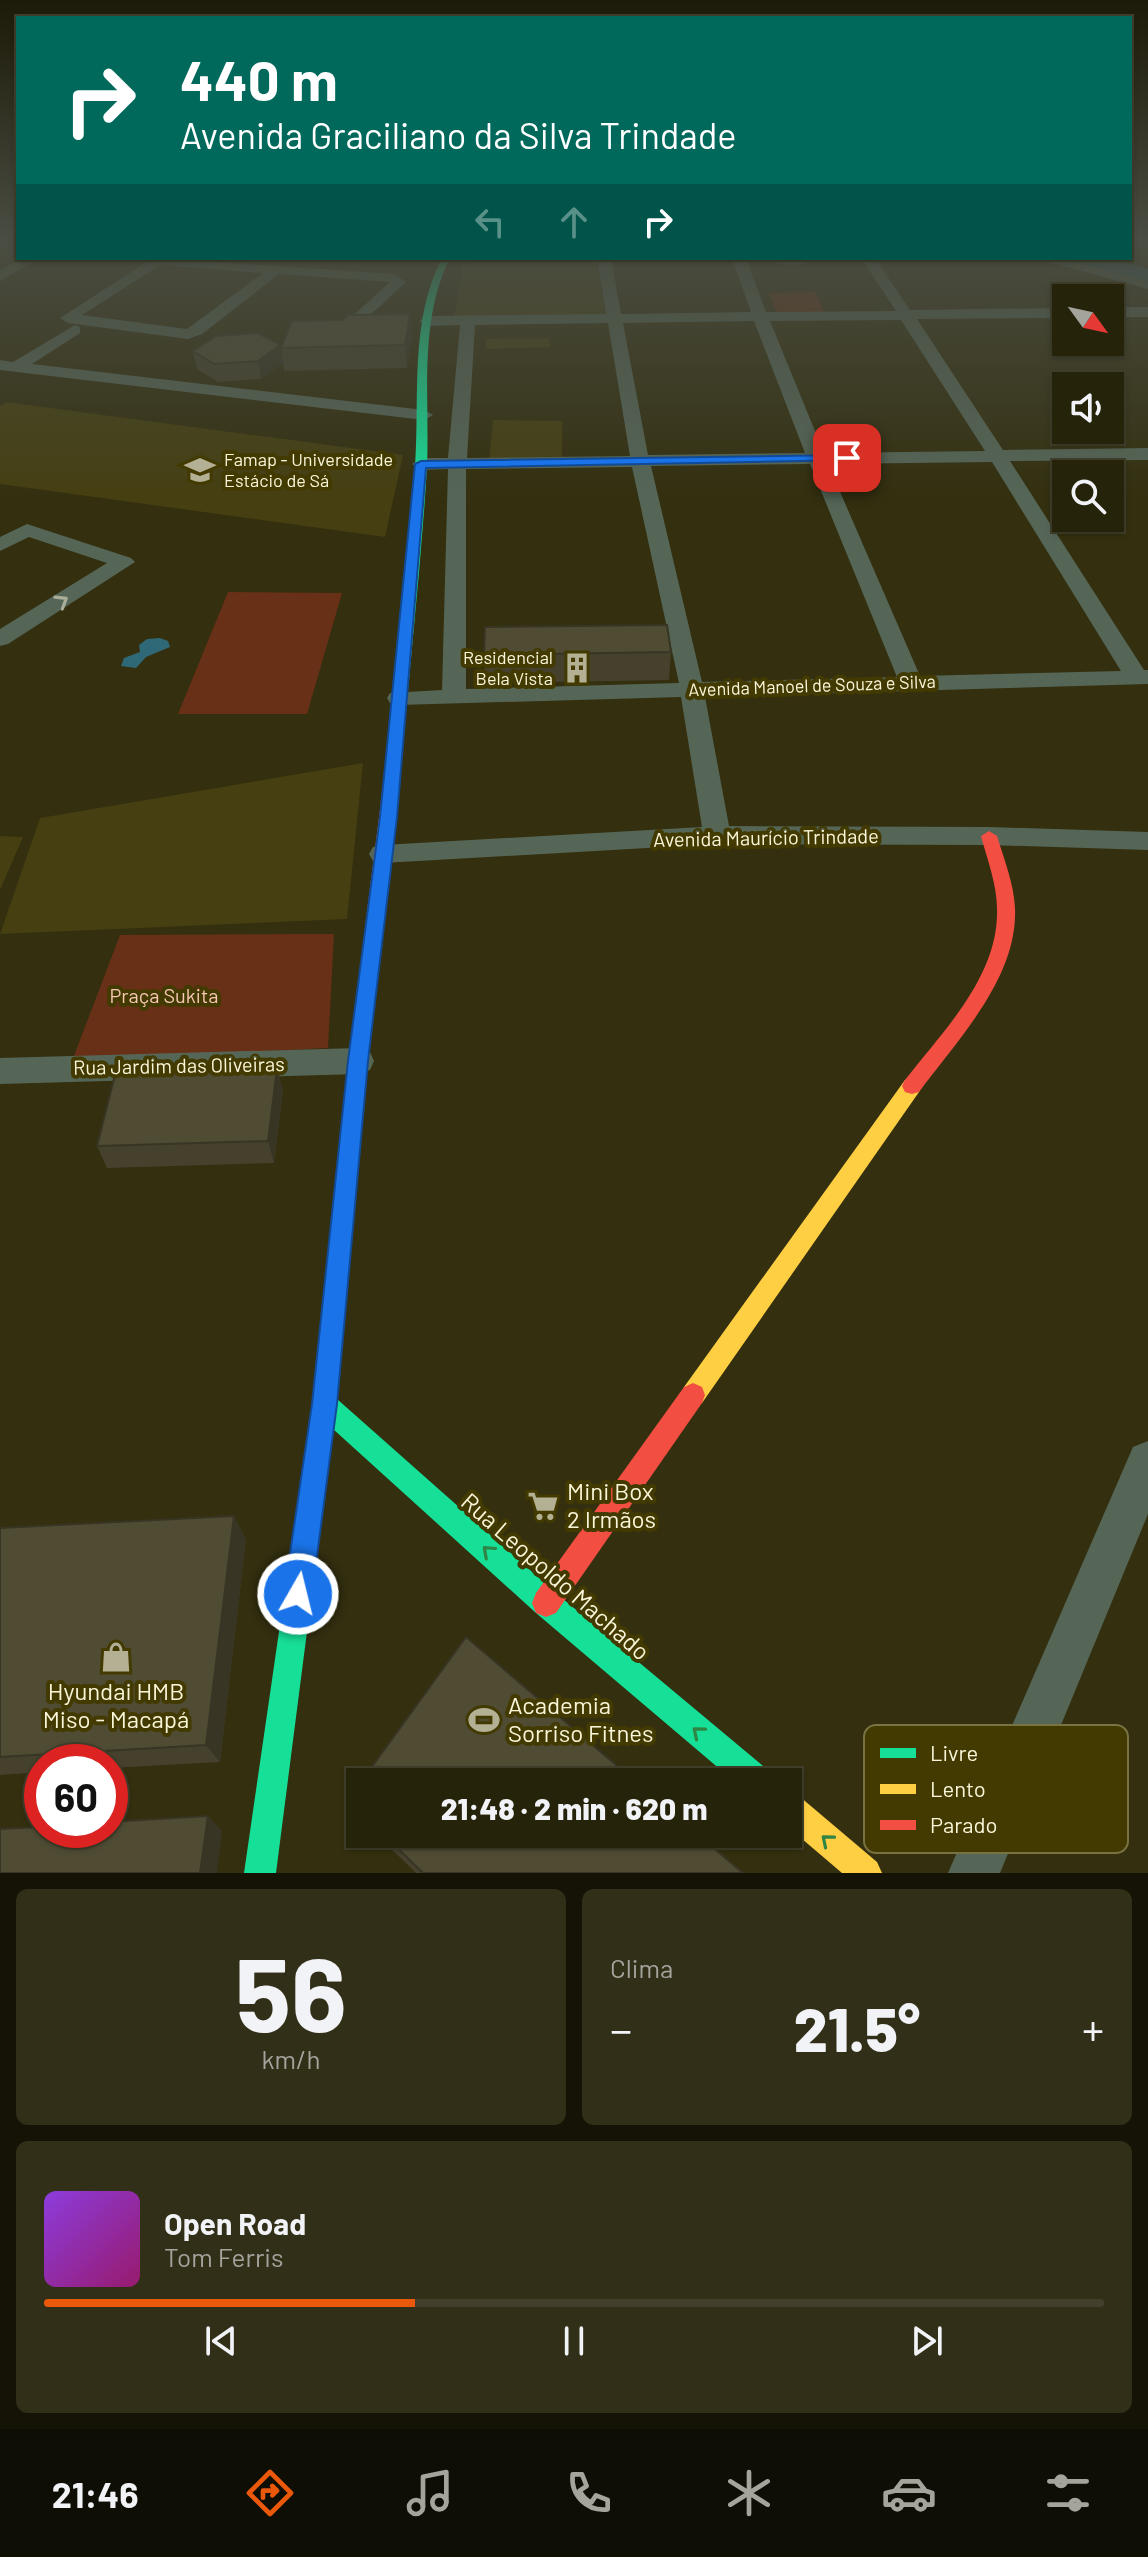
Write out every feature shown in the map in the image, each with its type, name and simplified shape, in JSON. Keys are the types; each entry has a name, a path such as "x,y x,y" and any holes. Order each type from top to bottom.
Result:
{"main road":[{"path":"260,1873 324,1404 358,1061 399,698 421,464 427,325"},
{"path":"546,1603 999,961 1008,920 989,836"},
{"name":"Rua Leopoldo Machado","path":"324,1404 546,1603 741,1768"},
{"path":"802,1819 866,1873"}],"street":[{"path":"8,366 70,325"},
{"path":"88,325 188,334 204,325"},
{"path":"464,694 457,464 468,325"},
{"path":"615,325 640,461 692,689 717,835"},
{"path":"762,325 911,683"},
{"path":"912,325 1142,677"},
{"path":"8,366 424,415"},
{"path":"421,464 1148,454"},
{"path":"0,545 27,530 124,562 0,639"},
{"name":"Avenida Manoel de Souza e Silva","path":"399,698 1142,677"},
{"name":"Avenida Maurício Trindade","path":"383,854 717,835 989,836 1148,841"},
{"name":"Rua Jardim das Oliveiras","path":"0,1071 358,1061"},
{"path":"1037,1725 1148,1462"},
{"path":"974,1873 982,1853"}],"shaded area":[{"path":"549,338 550,347 486,349 486,339"},
{"name":"Famap - Universidade Estácio de Sá","path":"6,402 403,455 385,537 0,484 0,406"},
{"path":"493,420 562,421 562,459 489,462"},
{"path":"363,763 347,919 0,934 40,818"},
{"path":"0,836 23,837 0,890"}],"green space":[{"path":"228,592 342,593 307,714 178,714"},
{"name":"Praça Sukita","path":"334,934 328,1048 72,1061 120,935"}],"water":[{"path":"147,639 168,641 170,647 146,657 136,668 121,666 124,658 140,652 139,645"}],"building":[{"path":"290,325 408,325 405,345 281,348"},
{"path":"258,333 280,345 258,361 214,364 193,351 216,336"},
{"path":"667,625 671,652 484,655 485,627"},
{"path":"277,1068 268,1141 97,1146 115,1075"},
{"name":"Hyundai HMB Miso - Macapá","path":"234,1516 206,1745 128,1750 128,1744 24,1744 24,1756 0,1757 0,1528"},
{"name":"Academia Sorriso Fitnes","path":"466,1637 620,1768 371,1768"},
{"path":"208,1816 200,1873 0,1873 0,1829 24,1828 24,1848 128,1848 128,1821"},
{"path":"397,1848 714,1848 743,1873 423,1873"}],"traffic: fast":[{"path":"393,770 421,467 427,325"},
{"path":"260,1873 324,1404 336,1282"},
{"path":"324,1404 546,1603 741,1768"}],"traffic: slow":[{"path":"693,1395 912,1086"},
{"path":"802,1819 866,1873"}],"traffic: jam":[{"path":"336,1282 358,1061 393,770"},
{"path":"912,1086 974,1003 998,956 1005,933 1006,909 989,836"},
{"path":"546,1603 693,1395"}],"place":[{"name":"Famap - Universidade Estácio de Sá","path":"200,470"},
{"name":"Residencial Bela Vista","path":"577,668"},
{"name":"Mini Box 2 Irmãos","path":"543,1506"},
{"name":"Hyundai HMB Miso - Macapá","path":"116,1657"},
{"name":"Academia Sorriso Fitnes","path":"484,1720"}],"route":[{"path":"298,1594 324,1404 358,1061 389,817 421,464 847,458"}]}
